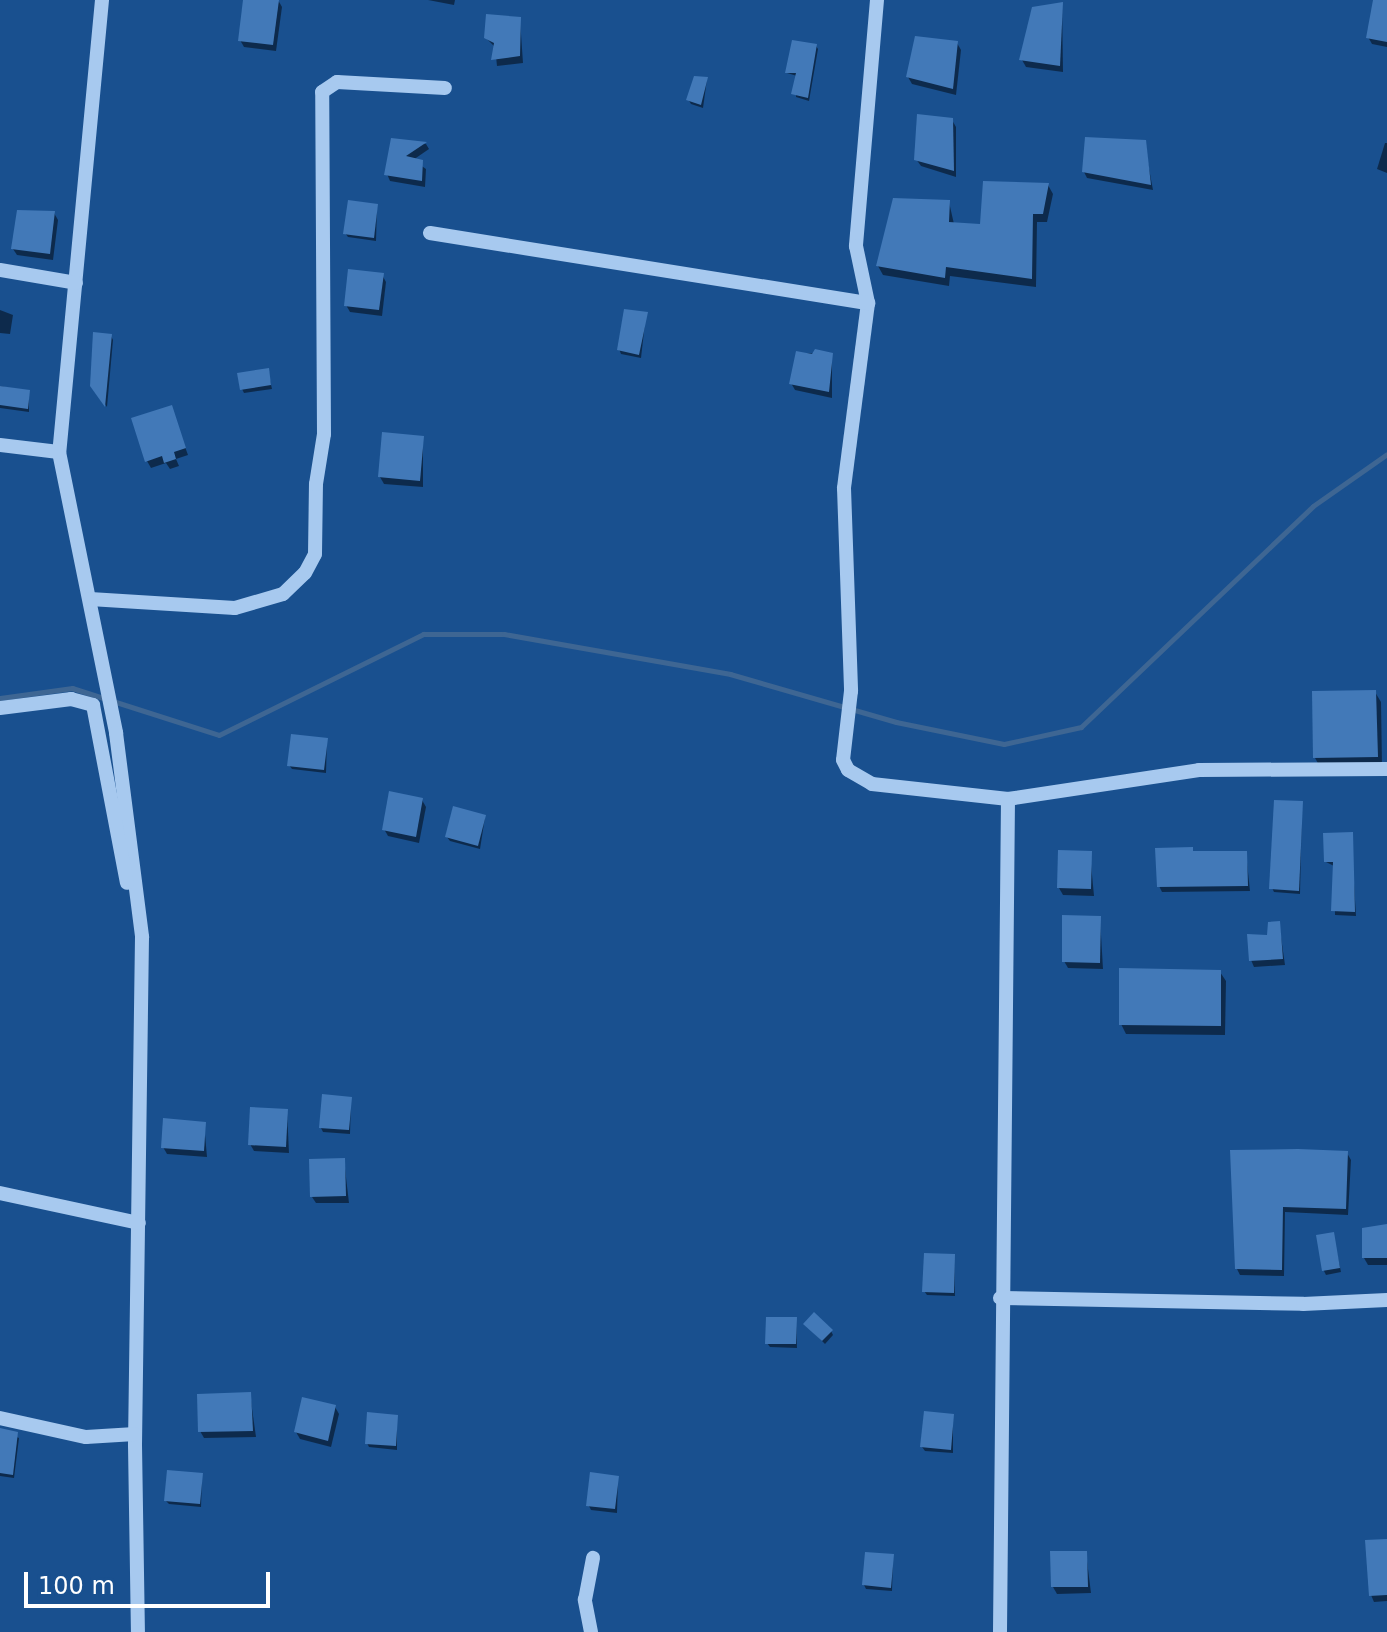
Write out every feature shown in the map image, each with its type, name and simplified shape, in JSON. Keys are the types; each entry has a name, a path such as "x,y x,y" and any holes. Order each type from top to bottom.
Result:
{"street":[{"path":"102,0 59,452 90,599 131,830 142,937 135,1434 138,1632"},
{"path":"877,0 856,246 868,303 844,488 851,691 843,760 858,778 872,784 1008,799 1199,770 1387,769"},
{"path":"90,599 235,608 283,594 305,573 315,554 316,484 324,434 322,92 330,82 445,88"},
{"path":"430,233 868,303"},
{"path":"0,270 76,283"},
{"path":"0,445 59,452"},
{"path":"0,708 71,699 93,705 131,906 142,937"},
{"path":"1000,1632 1000,1298 1008,799"},
{"path":"0,1193 139,1223"},
{"path":"1000,1298 1303,1304 1387,1300"},
{"path":"0,1418 86,1437 135,1434"},
{"path":"591,1632 585,1600 593,1558"}],"building":[{"path":"243,0 279,0 273,45 238,41"},
{"path":"1373,0 1387,0 1387,42 1366,38"},
{"path":"1063,2 1060,66 1019,60 1032,7"},
{"path":"486,14 521,17 520,56 491,60 494,43 484,38"},
{"path":"915,36 958,41 953,89 906,77"},
{"path":"792,40 817,44 808,98 791,94 796,73 785,73"},
{"path":"694,76 708,77 701,105 686,100"},
{"path":"917,114 953,118 954,171 914,160"},
{"path":"1085,137 1146,140 1151,185 1082,172"},
{"path":"391,138 427,142 406,156 423,160 422,181 384,175"},
{"path":"983,181 1049,183 1043,214 1033,214 1032,279 946,267 945,278 876,266 893,198 950,200 949,222 980,224"},
{"path":"348,200 378,204 374,238 343,234"},
{"path":"17,210 55,211 50,254 11,249"},
{"path":"348,269 384,273 379,310 344,306"},
{"path":"624,309 648,312 639,355 617,350"},
{"path":"93,332 112,334 105,407 90,386"},
{"path":"815,349 833,353 829,392 789,384 796,351 812,354"},
{"path":"269,368 271,385 240,390 237,373"},
{"path":"0,386 30,390 28,409 0,405"},
{"path":"172,405 186,448 174,452 176,459 164,463 162,456 145,462 131,418"},
{"path":"382,432 424,436 420,481 378,477"},
{"path":"1376,690 1378,757 1313,758 1312,691"},
{"path":"291,734 328,738 324,770 287,766"},
{"path":"389,791 423,798 416,837 382,830"},
{"path":"1274,800 1303,801 1299,891 1269,889"},
{"path":"453,806 486,815 478,846 445,837"},
{"path":"1353,832 1355,912 1331,911 1333,862 1324,862 1323,833"},
{"path":"1193,847 1193,851 1247,851 1248,886 1157,887 1155,848"},
{"path":"1058,850 1092,851 1091,889 1057,888"},
{"path":"1062,915 1101,916 1100,963 1062,962"},
{"path":"1280,921 1283,959 1249,961 1247,934 1267,935 1268,922"},
{"path":"1119,968 1221,970 1221,1026 1119,1025"},
{"path":"322,1094 352,1097 349,1130 319,1128"},
{"path":"250,1107 288,1109 286,1147 248,1145"},
{"path":"163,1118 206,1122 204,1151 161,1148"},
{"path":"1230,1150 1348,1151 1346,1209 1283,1207 1282,1270 1235,1269"},
{"path":"345,1158 346,1196 310,1197 309,1159"},
{"path":"1387,1224 1387,1258 1362,1258 1362,1228"},
{"path":"1334,1232 1340,1268 1322,1271 1316,1235"},
{"path":"924,1253 955,1254 954,1293 922,1292"},
{"path":"814,1312 833,1330 822,1341 803,1324"},
{"path":"766,1317 797,1317 796,1344 765,1344"},
{"path":"251,1392 253,1431 198,1432 197,1394"},
{"path":"302,1397 336,1405 328,1441 294,1432"},
{"path":"924,1411 954,1414 951,1450 920,1447"},
{"path":"367,1412 398,1415 396,1446 365,1444"},
{"path":"0,1428 18,1432 13,1475 0,1473"},
{"path":"167,1470 203,1473 200,1504 164,1501"},
{"path":"590,1472 619,1476 615,1509 586,1506"},
{"path":"1387,1539 1387,1595 1369,1596 1365,1540"},
{"path":"1050,1551 1087,1551 1088,1587 1051,1587"},
{"path":"865,1552 894,1554 891,1588 862,1585"}],"waterway":[{"path":"0,698 72,688 219,735 423,634 504,634 730,674 896,722 1004,744 1081,727 1313,506 1387,454"}]}
